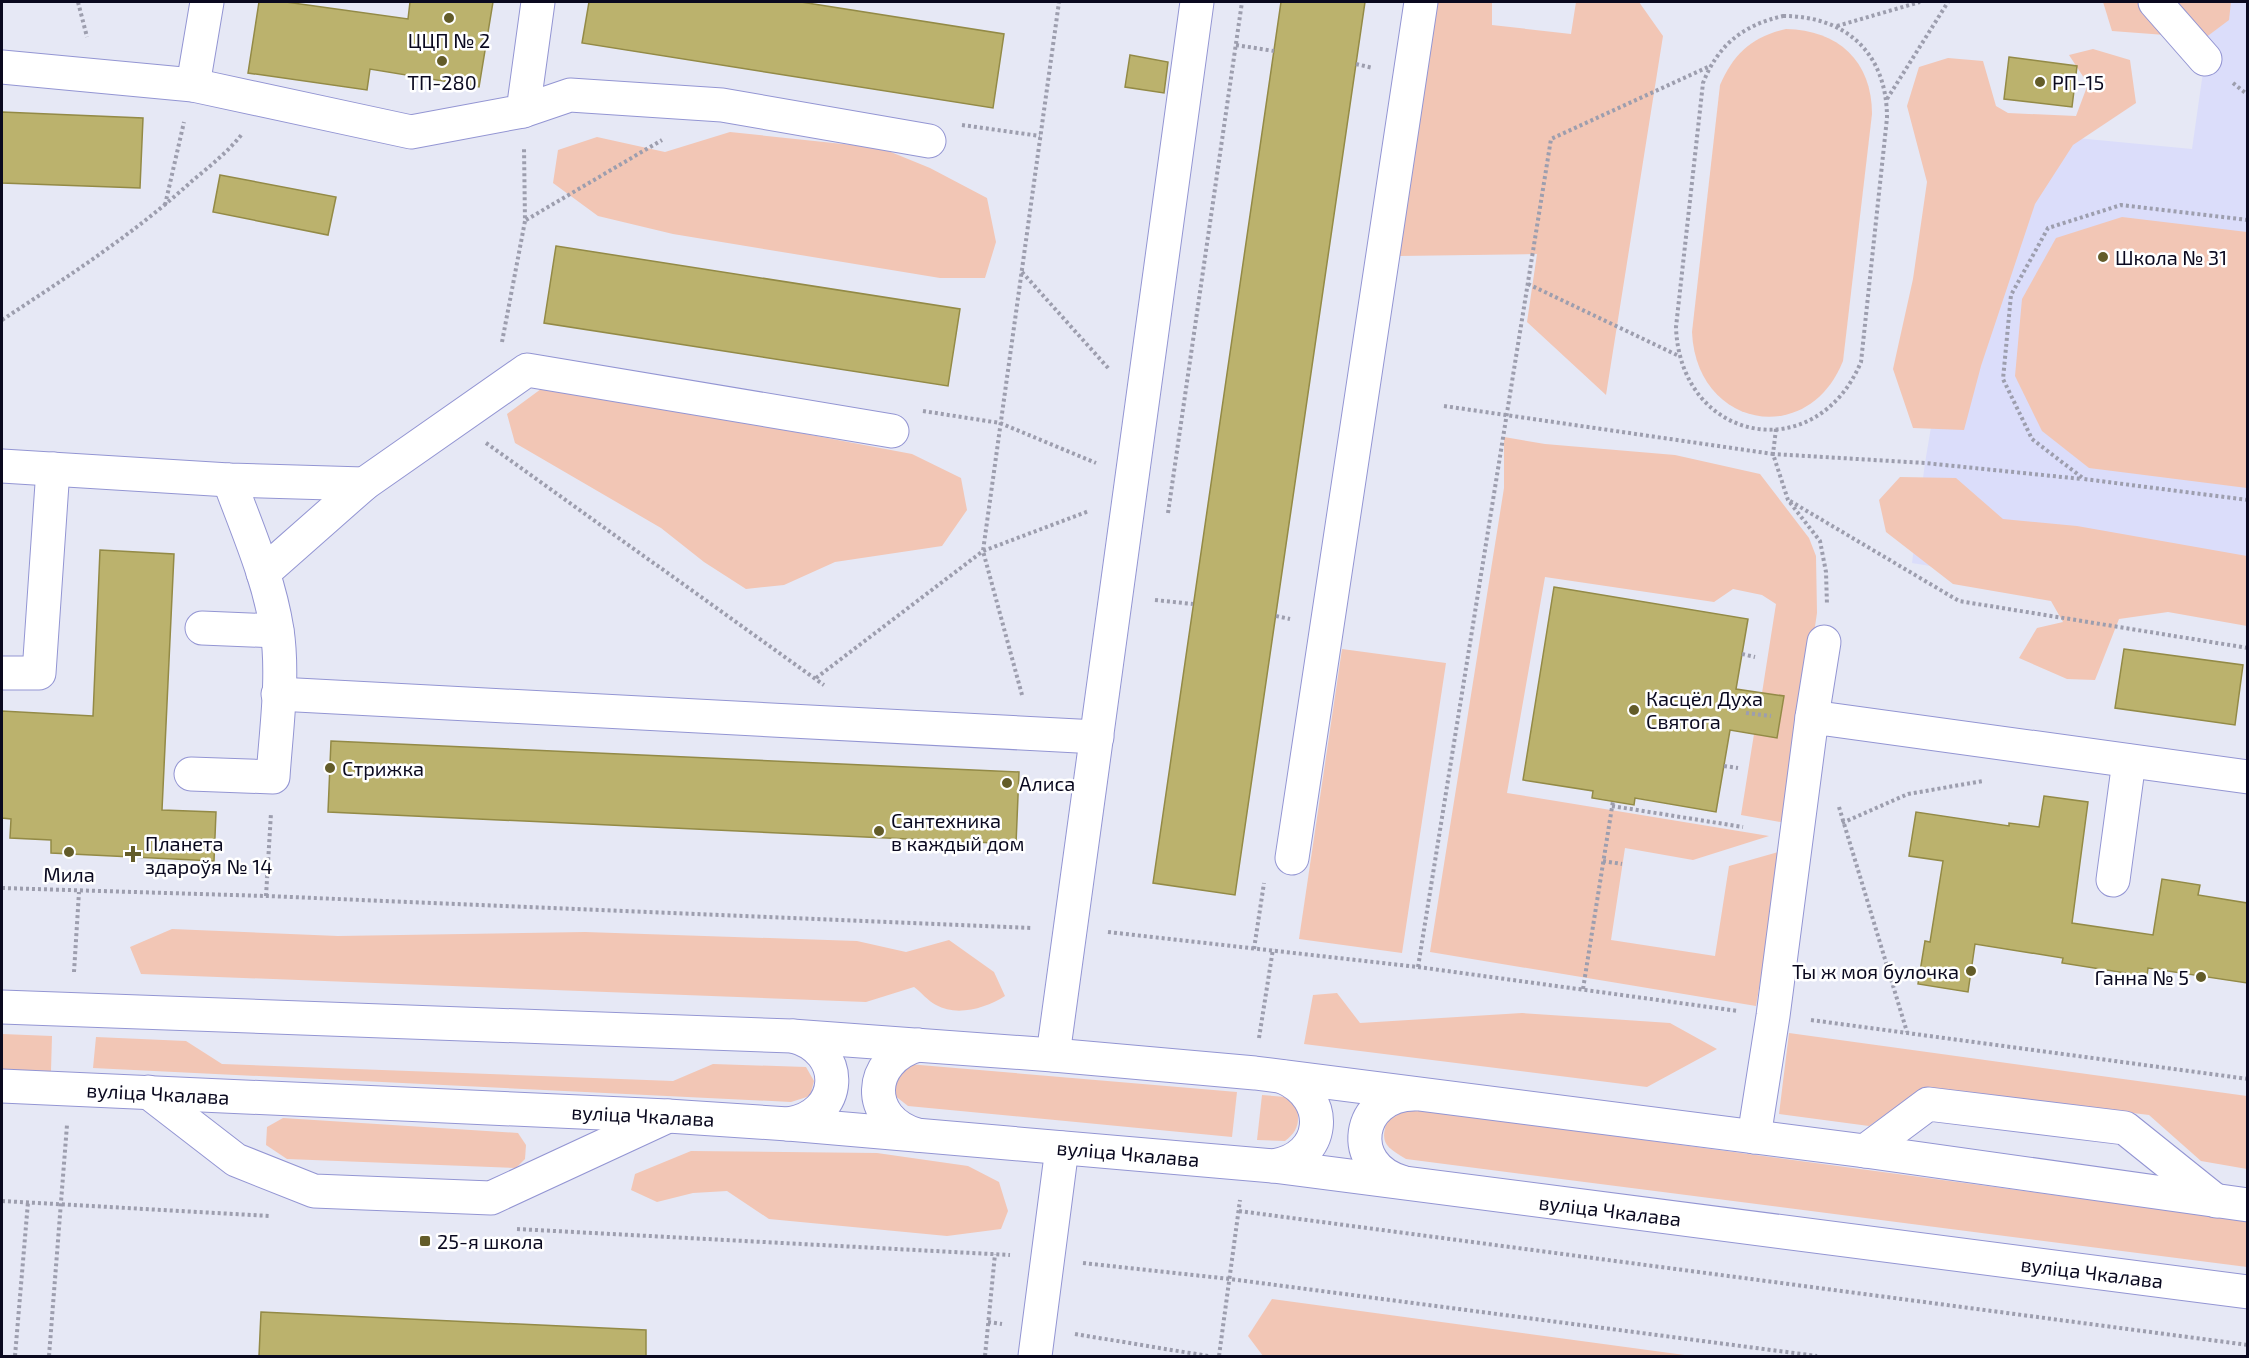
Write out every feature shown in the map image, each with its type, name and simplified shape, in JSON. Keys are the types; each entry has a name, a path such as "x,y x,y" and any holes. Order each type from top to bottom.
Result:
{"main road":[{"path":"193,85 207,2"},
{"path":"523,111 532,59 538,2"},
{"path":"1053,1055 1197,2"},
{"path":"1292,858 1421,2"},
{"path":"2156,2 2205,60"},
{"path":"2,66 193,85 411,132 523,111 570,95 722,105 929,141"},
{"path":"263,573 364,483 527,370 892,431"},
{"path":"2,466 229,480 364,483"},
{"path":"2,673 39,673 53,469"},
{"path":"191,774 273,777 278,694 277,631 263,573 229,480"},
{"path":"202,628 277,631"},
{"path":"1754,1137 1773,1016 1824,642"},
{"path":"278,694 1097,737"},
{"path":"1812,717 2247,777"},
{"path":"2113,880 2129,761"},
{"path":"2,1007 792,1036 1053,1055 1283,1077 1865,1151 2247,1205"},
{"path":"788,1124 813,1116 829,1096 832,1084 826,1057 811,1043 792,1036"},
{"path":"917,1135 903,1131 891,1122 879,1097 883,1068 904,1049 918,1045"},
{"path":"1273,1166 1285,1164 1302,1154 1313,1138 1316,1125 1316,1112 1305,1090 1283,1077"},
{"name":"вуліца Чкалава","path":"2,1086 668,1116 788,1124 1273,1166 2247,1293"},
{"path":"148,1092 236,1160 314,1191 491,1198 668,1116"},
{"path":"1406,1183 1390,1179 1377,1170 1368,1158 1364,1142 1366,1127 1371,1115 1385,1101 1403,1094 1416,1094"},
{"path":"1865,1151 1928,1104 2126,1128 2216,1201"},
{"path":"1035,1356 1062,1148"}],"path":[{"path":"1033,734 983,550 1059,2"},
{"path":"1167,518 1242,2"},
{"path":"1837,26 1920,2"},
{"path":"1887,100 1948,2"},
{"path":"1802,16 1837,26 1852,36 1876,64 1887,100 1860,362 1848,387 1831,407 1798,425 1776,429 1744,425 1711,409 1688,380 1679,356 1676,327 1700,101 1710,66 1720,50 1733,37 1766,20 1802,16"},
{"path":"1236,45 1274,51"},
{"path":"1418,967 1551,139 1710,66"},
{"path":"165,206 193,85"},
{"path":"2,320 73,273 165,206 232,146 268,101"},
{"path":"502,346 525,221 523,111"},
{"path":"2084,479 2032,439 2003,379 2011,296 2048,228 2121,205 2247,220"},
{"path":"1021,272 1130,393 1143,401"},
{"path":"1528,284 1679,356"},
{"path":"1444,406 1773,454 1925,463 2084,479 2247,500"},
{"path":"919,410 1000,423 1131,487"},
{"path":"455,421 816,678 876,726"},
{"path":"1776,429 1773,454 1788,500 1820,541 1826,572 1827,615 1824,642"},
{"path":"816,678 983,550 1131,487"},
{"path":"1788,500 1959,601 2247,648"},
{"path":"1154,612 1157,588"},
{"path":"1155,600 1193,604"},
{"path":"1742,654 1755,657"},
{"path":"1746,712 1771,716"},
{"path":"1724,766 1738,768"},
{"path":"266,896 273,777"},
{"path":"1798,835 1844,823 1908,794 1987,780"},
{"path":"1838,802 1907,1032"},
{"path":"1583,989 1612,804 1743,827"},
{"path":"1603,861 1622,864"},
{"path":"2,888 266,896 1111,932 1418,967 2247,1079"},
{"path":"74,982 79,892"},
{"path":"1111,932 1112,921"},
{"path":"1259,1039 1273,949"},
{"path":"49,1356 63,1205 67,1118"},
{"path":"1219,1356 1241,1192"},
{"path":"2,1201 278,1216"},
{"path":"15,1356 28,1202"},
{"path":"1239,1211 2247,1345"},
{"path":"505,1228 995,1254 1230,1279 1817,1356"},
{"path":"985,1356 995,1254"},
{"path":"1088,1336 1185,1355 1208,1356"}],"shaded area":[{"path":"1429,2 1492,2 1492,25 1571,34 1576,2 1639,2 1663,36 1606,395 1527,322 1537,254 1399,256"},
{"path":"2103,2 2231,2 2229,20 2205,38 2112,31"},
{"name":"Школа № 31","path":"2213,2 2247,2 2247,618 1912,563 1925,463 1981,129 2192,149"},
{"path":"1786,29 1821,35 1836,42 1849,52 1866,78 1872,114 1843,361 1827,389 1805,407 1781,416 1756,416 1732,407 1712,389 1698,364 1692,332 1720,85 1731,64 1746,48 1764,36"},
{"path":"2093,49 2130,60 2136,103 2073,145 2035,204 1981,366 1964,430 1913,428 1893,369 1913,279 1927,182 1907,106 1919,67 1948,58 1983,61 1996,106 2008,113 2076,116 2088,84 2069,55"},
{"path":"730,132 881,148 930,168 987,198 996,242 985,278 940,278 673,234 598,216 553,183 558,150 597,137 665,152"},
{"path":"2122,217 2247,232 2247,488 2089,468 2042,431 2015,376 2022,299 2056,238"},
{"path":"541,389 637,402 912,454 961,478 967,510 942,546 835,562 784,585 746,589 704,562 661,528 515,443 507,414"},
{"path":"1504,437 1545,444 1675,455 1760,474 1809,538 1816,556 1817,613 1786,823 1741,815 1754,734 1777,738 1784,697 1762,693 1776,604 1762,595 1733,589 1714,602 1545,577 1507,793 1769,836 1693,860 1625,848 1611,940 1715,956 1729,866 1782,851 1756,1006 1430,952 1504,488"},
{"path":"1900,477 1956,478 2003,519 2077,526 2247,556 2247,626 2168,612 2119,619 2095,680 2067,679 2019,658 2037,628 2063,622 2051,601 1953,584 1886,532 1879,500"},
{"path":"1342,649 1446,663 1402,953 1299,939"},
{"path":"172,929 338,936 585,932 857,941 906,952 949,940 994,972 1005,996 989,1004 962,1011 944,1009 936,1005 914,987 866,1002 141,974 130,947"},
{"path":"1337,993 1360,1023 1522,1013 1670,1023 1717,1049 1647,1087 1304,1044 1313,995"},
{"path":"1789,1033 2247,1096 2247,1169 2201,1161 2149,1115 1925,1087 1869,1126 1779,1114"},
{"path":"2,1034 52,1036 51,1071 2,1070"},
{"path":"96,1037 186,1041 222,1064 673,1081 713,1064 806,1067 814,1081 810,1096 791,1102 93,1068"},
{"path":"908,1064 1237,1092 1232,1137 908,1106 894,1095 893,1084"},
{"path":"1262,1095 1286,1097 1296,1104 1298,1115 1296,1129 1285,1141 1257,1140"},
{"path":"1407,1108 2247,1221 2247,1267 1406,1159 1388,1146 1384,1131 1389,1115"},
{"path":"283,1118 518,1133 526,1145 525,1159 516,1168 287,1159 266,1145 267,1127"},
{"path":"691,1151 877,1153 968,1166 999,1182 1008,1211 1001,1229 947,1236 769,1219 727,1191 693,1193 657,1202 631,1190 635,1174"},
{"path":"1272,1299 1692,1356 1263,1356 1248,1336"}],"building":[{"path":"259,2 286,2 408,19 410,2 493,2 479,87 370,69 367,90 248,73"},
{"path":"589,2 801,2 1004,34 993,108 582,43"},
{"path":"1281,2 1365,2 1235,895 1153,883"},
{"path":"1130,55 1168,62 1164,93 1125,87"},
{"name":"РП-15","path":"2009,57 2077,66 2072,107 2004,99"},
{"path":"2,112 143,118 140,188 2,183"},
{"path":"220,175 336,197 328,235 213,212"},
{"path":"556,246 960,309 948,386 544,323"},
{"path":"100,550 174,554 162,810 216,812 214,861 51,853 51,840 10,838 11,819 2,818 2,711 93,716"},
{"name":"Касцёл Духа Святога","path":"1554,587 1748,619 1736,689 1784,696 1777,738 1730,730 1716,812 1635,798 1634,805 1592,798 1593,791 1523,780"},
{"path":"2124,649 2243,665 2235,725 2115,708"},
{"path":"331,741 1019,772 1016,844 328,812"},
{"path":"2044,796 2088,802 2072,923 2153,935 2162,879 2200,885 2198,895 2247,903 2247,983 2148,968 2147,976 2132,974 2062,963 2063,958 1975,944 1968,992 1918,984 1925,941 1930,942 1943,861 1909,856 1916,812 2009,826 2009,823 2039,827"},
{"path":"261,1312 646,1330 646,1356 259,1356"}],"place":[{"name":"ЦЦП № 2","path":"449,18"},
{"name":"ТП-280","path":"442,61"},
{"name":"РП-15","path":"2040,82"},
{"name":"Школа № 31","path":"2103,257"},
{"name":"Касцёл Духа Святога","path":"1634,710"},
{"name":"Стрижка","path":"330,768"},
{"name":"Алиса","path":"1007,783"},
{"name":"Сантехника в каждый дом","path":"879,831"},
{"name":"Мила","path":"69,852"},
{"name":"Планета здароўя № 14","path":"133,854"},
{"name":"Ты ж моя булочка","path":"1971,971"},
{"name":"Ганна № 5","path":"2201,977"},
{"name":"25-я школа","path":"425,1241"}]}
